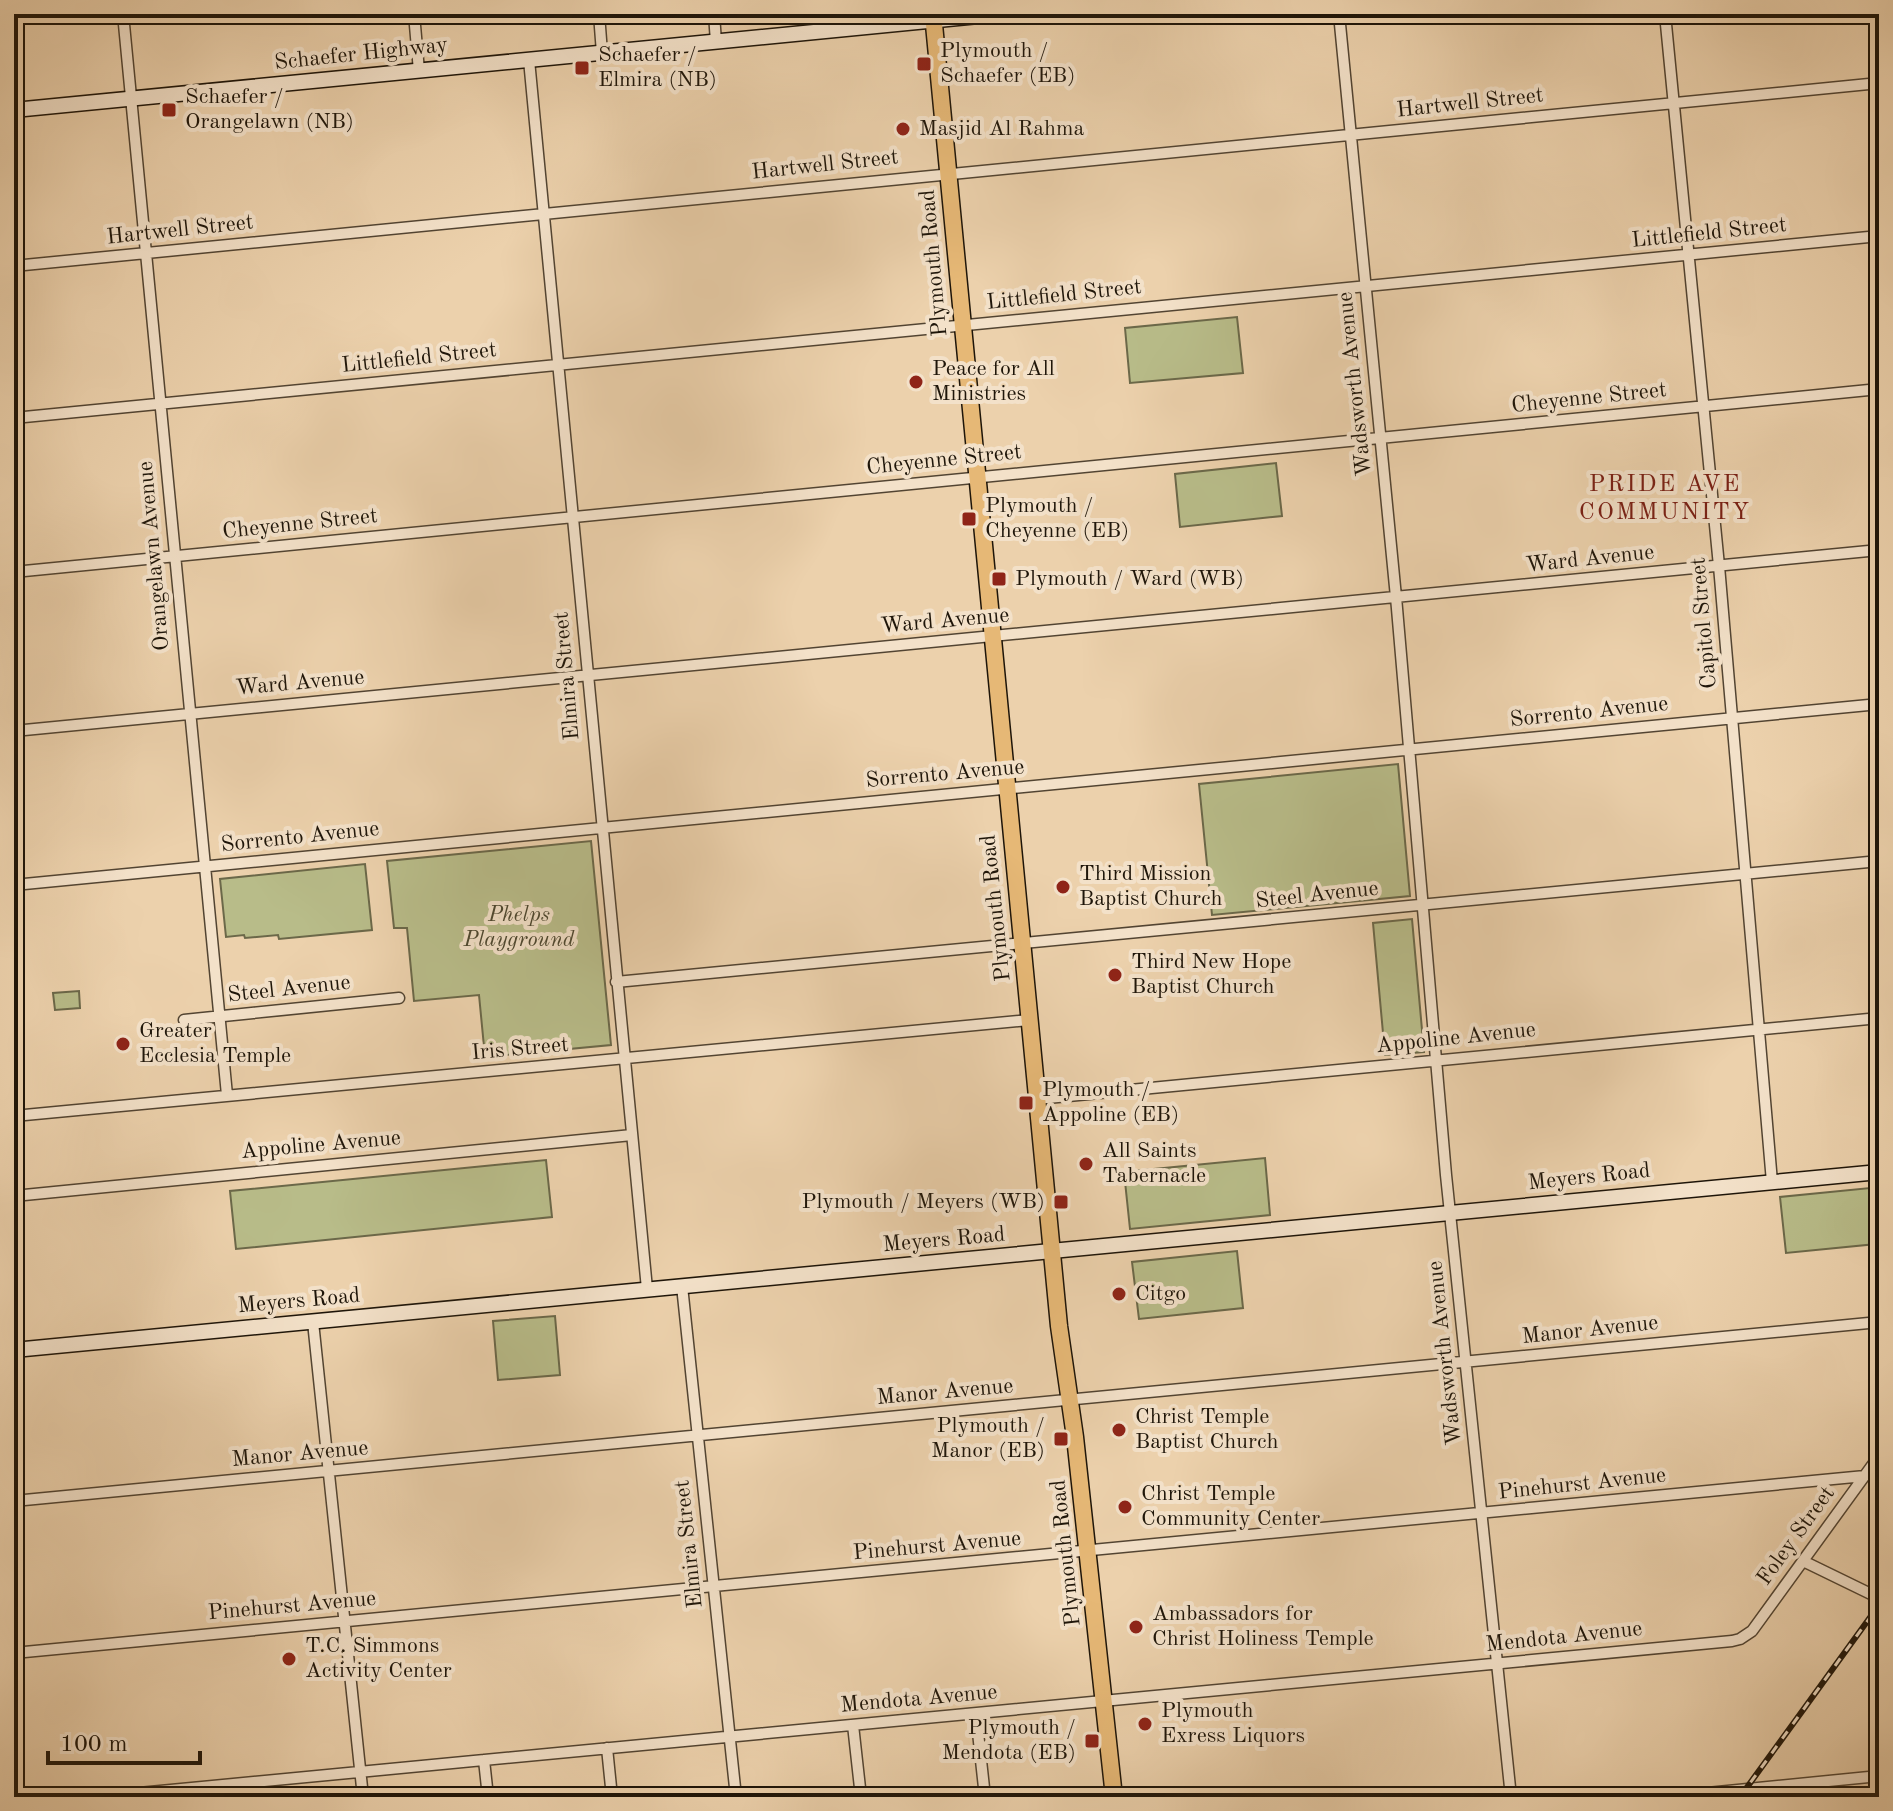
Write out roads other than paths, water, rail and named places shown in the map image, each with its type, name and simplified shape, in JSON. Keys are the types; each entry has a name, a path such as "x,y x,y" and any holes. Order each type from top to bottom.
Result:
{"main road":[{"name":"Plymouth Road","path":"933,17 1059,1326 1071,1400 1114,1797"}],"street":[{"name":"Orangelawn Avenue","path":"123,14 227,1095"},
{"path":"414,14 419,71"},
{"path":"599,14 602,53"},
{"path":"714,14 716,42"},
{"name":"Schaefer Highway","path":"14,110 716,42 933,17 999,14"},
{"name":"Wadsworth Avenue","path":"1339,14 1396,597 1450,1213 1511,1797"},
{"name":"Capitol Street","path":"1665,14 1733,718 1772,1182"},
{"name":"Elmira Street","path":"529,60 647,1289"},
{"name":"Hartwell Street","path":"14,266 1879,83"},
{"name":"Littlefield Street","path":"14,418 1879,236"},
{"name":"Cheyenne Street","path":"14,572 1879,389"},
{"name":"Ward Avenue","path":"14,731 1879,550"},
{"name":"Sorrento Avenue","path":"14,885 1879,704"},
{"name":"Steel Avenue","path":"616,982 1879,861"},
{"name":"Steel Avenue","path":"184,1020 399,998"},
{"name":"Appoline Avenue","path":"1037,1099 1879,1018"},
{"name":"Iris Street","path":"14,1116 1029,1020"},
{"name":"Appoline Avenue","path":"14,1196 632,1135"},
{"name":"Meyers Road","path":"14,1350 1879,1172"},
{"name":"Elmira Street","path":"682,1286 736,1797"},
{"path":"313,1322 363,1797"},
{"name":"Manor Avenue","path":"14,1501 1879,1322"},
{"name":"Foley Street","path":"1743,1638 1752,1631 1879,1456"},
{"name":"Pinehurst Avenue","path":"14,1653 1865,1476"},
{"path":"1803,1561 1877,1597"},
{"name":"Mendota Avenue","path":"97,1797 1743,1638"},
{"path":"976,1714 985,1797"},
{"path":"853,1725 861,1797"},
{"path":"607,1748 612,1797"},
{"path":"484,1760 488,1797"},
{"path":"1667,1797 1879,1776"},
{"path":"237,1783 239,1796"}],"railway":[{"path":"1740,1797 1879,1605"}],"place":[{"name":"Plymouth / Schaefer (EB)","path":"924,64"},
{"name":"Schaefer / Elmira (NB)","path":"582,68"},
{"name":"Schaefer / Orangelawn (NB)","path":"169,110"},
{"name":"Masjid Al Rahma","path":"903,129"},
{"name":"Peace for All Ministries","path":"916,382"},
{"name":"Plymouth / Cheyenne (EB)","path":"969,519"},
{"name":"Plymouth / Ward (WB)","path":"999,579"},
{"name":"Third Mission Baptist Church","path":"1063,887"},
{"name":"Third New Hope Baptist Church","path":"1115,975"},
{"name":"Greater Ecclesia Temple","path":"123,1044"},
{"name":"Plymouth / Appoline (EB)","path":"1026,1103"},
{"name":"All Saints Tabernacle","path":"1086,1164"},
{"name":"Plymouth / Meyers (WB)","path":"1061,1202"},
{"name":"Citgo","path":"1119,1294"},
{"name":"Christ Temple Baptist Church","path":"1119,1430"},
{"name":"Plymouth / Manor (EB)","path":"1061,1439"},
{"name":"Christ Temple Community Center","path":"1125,1507"},
{"name":"Ambassadors for Christ Holiness Temple","path":"1136,1627"},
{"name":"T.C. Simmons Activity Center","path":"289,1659"},
{"name":"Plymouth Exress Liquors","path":"1145,1724"},
{"name":"Plymouth / Mendota (EB)","path":"1092,1741"}],"district":[{"name":"PRIDE AVE COMMUNITY","path":"1665,499"}],"park label":[{"name":"Phelps Playground","path":"519,928"}]}
